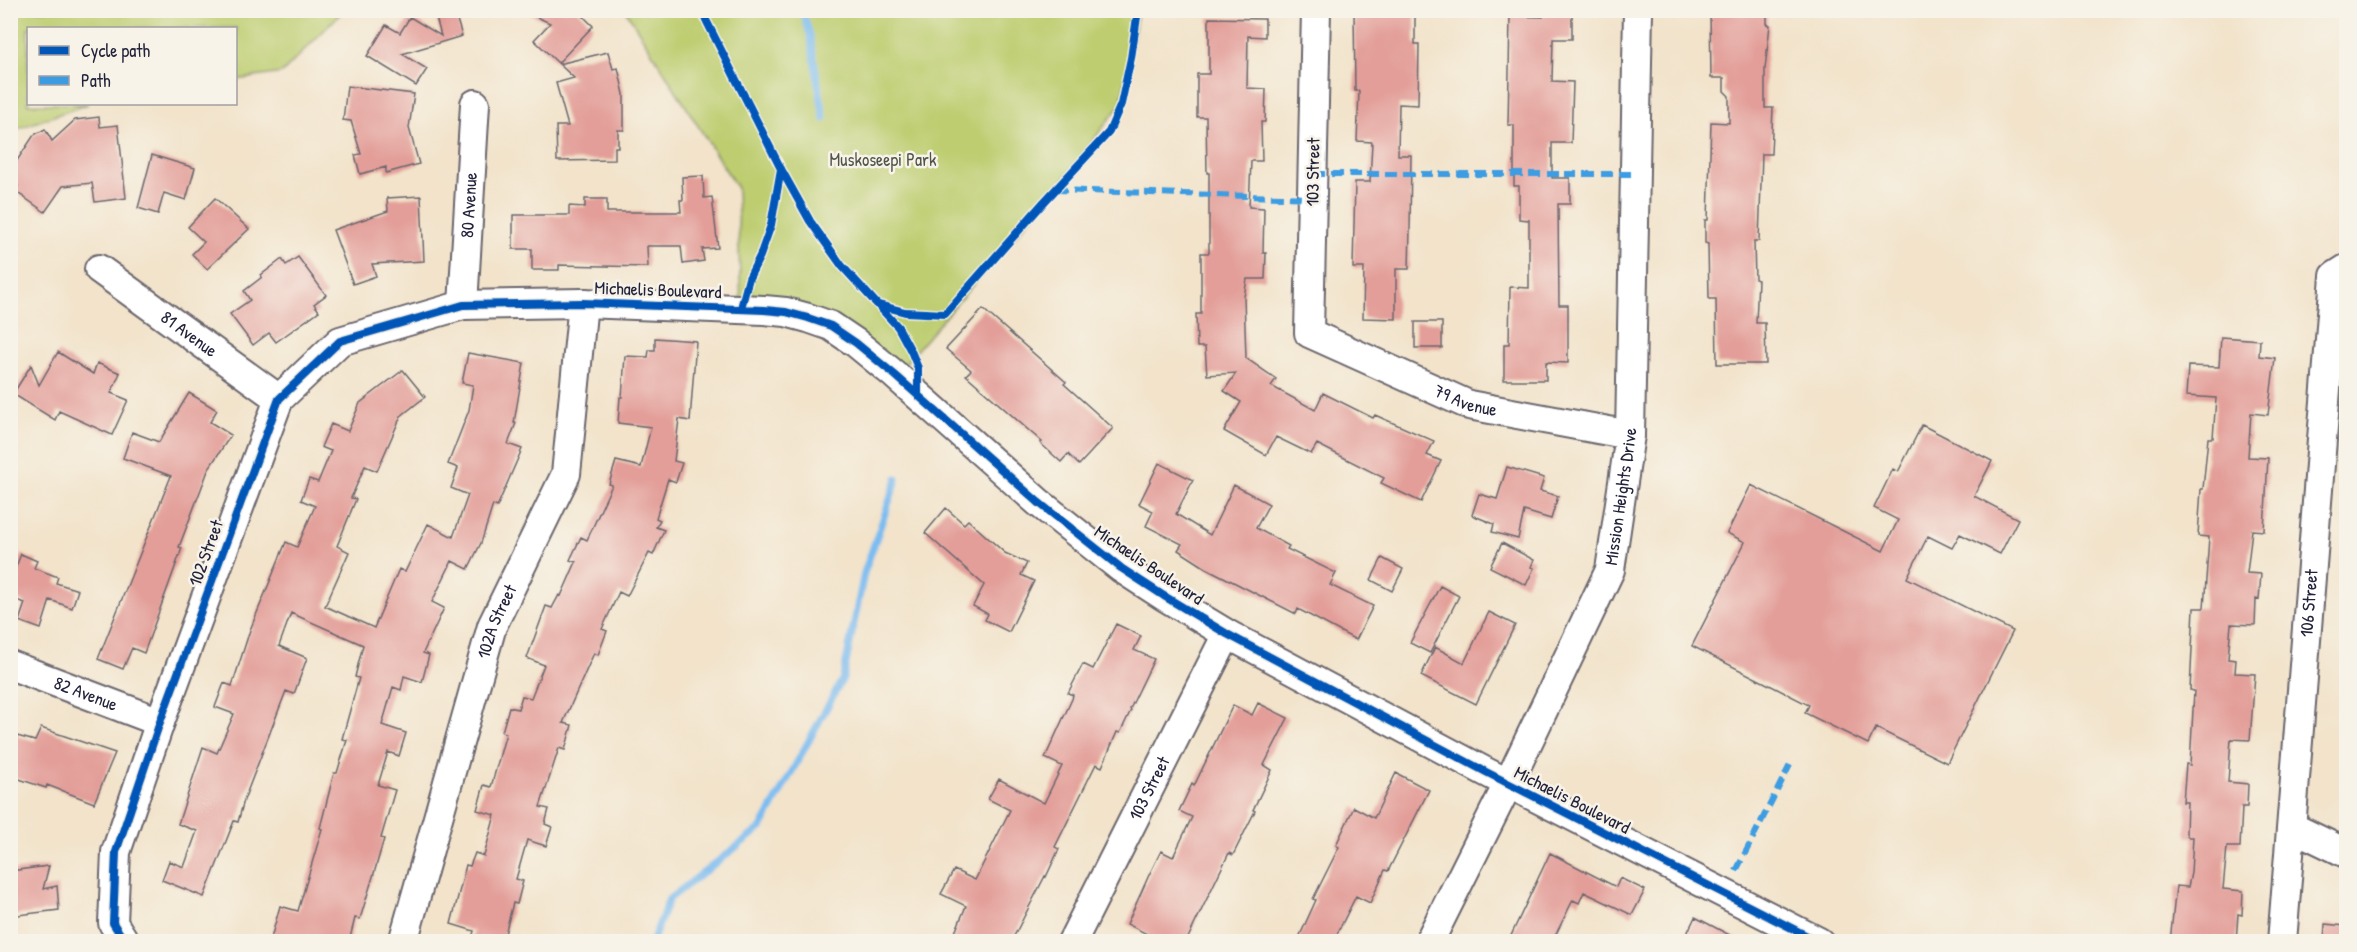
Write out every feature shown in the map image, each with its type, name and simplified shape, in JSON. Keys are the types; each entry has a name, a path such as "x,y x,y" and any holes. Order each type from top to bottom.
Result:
{"street":[{"name":"103 Street","path":"1309,333 1316,10"},
{"name":"Mission Heights Drive","path":"1429,942 1508,784 1610,570 1630,435 1638,10"},
{"name":"80 Avenue","path":"463,305 475,104"},
{"name":"81 Avenue","path":"99,269 279,399"},
{"name":"106 Street","path":"2282,942 2335,276 2346,269"},
{"name":"Michaelis Boulevard","path":"463,305 583,303 764,309 786,312 831,327 856,343 895,375 1038,502 1085,540 1164,596 1227,634 1508,784 1808,939"},
{"name":"102A Street","path":"403,942 492,626 566,474 583,303"},
{"name":"102 Street","path":"119,932 117,852 160,722 279,399 340,341 463,305"},
{"name":"79 Avenue","path":"1309,333 1469,405 1630,435"},
{"name":"103 Street","path":"1072,942 1227,634"},
{"name":"82 Avenue","path":"10,665 160,722"},
{"path":"2292,827 2346,853"}],"green space":[{"path":"11,10 343,11 282,73 237,80 237,27 27,27 27,105 85,105 11,131"},
{"name":"Muskoseepi Park","path":"626,11 1138,11 1121,104 1055,190 895,375 856,343 741,308 737,188"}],"building":[{"path":"434,10 454,10 462,36 402,54 427,69 416,86 367,56 386,25 400,33 410,17 441,36"},
{"path":"521,10 577,10 593,26 558,63 534,40 550,23"},
{"path":"1354,10 1415,10 1415,44 1419,44 1418,105 1399,104 1398,155 1411,155 1410,229 1409,269 1396,269 1396,319 1363,318 1364,268 1353,268 1355,182 1370,182 1372,142 1357,141 1359,91 1355,91"},
{"path":"1543,10 1572,10 1572,39 1553,39 1552,81 1573,82 1571,143 1552,143 1552,178 1570,178 1570,204 1558,204 1559,305 1568,305 1568,363 1546,362 1546,380 1504,380 1504,344 1509,344 1510,287 1529,288 1529,220 1519,219 1519,186 1514,186 1514,125 1508,125 1510,16 1543,17"},
{"path":"1710,10 1767,10 1767,24 1770,25 1765,69 1765,108 1773,108 1771,154 1762,154 1759,241 1754,241 1755,279 1758,280 1756,323 1765,323 1766,364 1717,364 1716,299 1709,299 1705,220 1708,220 1711,122 1729,123 1729,96 1724,91 1724,78 1711,78"},
{"path":"1209,18 1265,19 1265,37 1248,36 1247,88 1266,89 1265,122 1261,122 1262,161 1251,161 1249,207 1264,208 1263,253 1266,253 1265,279 1247,279 1244,297 1246,358 1276,379 1271,386 1315,410 1323,393 1373,418 1375,415 1434,441 1427,455 1441,461 1421,502 1381,483 1384,478 1317,444 1311,454 1276,437 1266,455 1224,431 1241,402 1224,391 1236,373 1207,375 1205,347 1197,347 1196,314 1201,314 1201,253 1209,253 1209,173 1207,173 1206,117 1197,117 1197,74 1209,74"},
{"path":"608,52 613,69 618,68 624,94 624,130 618,130 615,160 557,161 556,126 568,126 556,83 574,78 559,64"},
{"path":"347,86 414,94 409,128 419,164 386,173 386,167 360,174 355,155 361,154 351,121 343,120"},
{"path":"99,117 100,127 118,125 126,198 95,202 92,183 63,186 45,212 15,191 18,186 10,181 10,171 34,135 45,129 52,141 75,120"},
{"path":"152,155 195,168 186,200 164,193 158,214 138,208"},
{"path":"703,176 704,198 712,197 718,248 702,249 704,261 683,264 681,246 647,246 648,267 559,265 559,270 532,270 532,249 513,249 513,215 569,215 569,206 585,207 585,199 607,199 607,212 681,212 682,177"},
{"path":"421,196 424,261 372,264 376,276 353,284 333,230 388,211 387,198"},
{"path":"215,198 249,229 207,269 192,254 204,242 188,227"},
{"path":"298,257 326,295 314,304 319,311 276,342 269,333 253,345 230,314 250,300 244,291 262,277 261,275 282,259 286,265"},
{"path":"983,309 1066,382 1064,384 1113,428 1079,465 1068,454 1061,462 1040,443 1042,442 966,375 971,370 946,349"},
{"path":"1415,322 1442,322 1442,348 1415,348"},
{"path":"2221,337 2260,340 2259,356 2275,358 2268,415 2251,413 2248,457 2268,458 2264,531 2252,530 2247,573 2261,574 2259,600 2256,599 2255,625 2231,624 2228,659 2236,660 2235,673 2255,674 2250,740 2231,739 2228,782 2248,784 2247,807 2242,807 2240,847 2227,847 2223,889 2243,891 2242,915 2238,914 2236,942 2170,942 2176,886 2188,887 2191,873 2193,837 2188,837 2186,833 2187,802 2183,802 2186,764 2190,765 2194,691 2190,690 2194,608 2204,608 2209,537 2198,536 2201,489 2203,489 2208,438 2213,438 2216,398 2186,396 2188,366 2219,367"},
{"path":"655,338 696,341 690,421 679,419 674,461 682,463 676,482 668,479 656,518 660,520 656,527 664,530 653,555 649,553 627,596 619,592 602,629 607,631 598,655 594,653 563,723 572,725 565,750 559,748 540,807 549,809 545,824 552,827 546,846 527,840 516,879 523,881 517,904 513,903 503,942 471,942 474,931 451,924 466,865 470,866 475,853 484,856 495,815 477,810 484,785 491,787 506,733 502,732 509,707 518,709 522,696 531,698 544,665 527,658 546,606 552,608 559,595 561,596 576,562 570,560 581,537 587,540 612,485 609,484 616,461 641,467 651,427 618,423 620,397 622,397 625,356 648,357 649,350 655,350"},
{"path":"58,352 93,374 97,363 120,373 111,393 128,400 112,435 59,411 55,420 13,394 31,365 39,385"},
{"path":"468,353 524,363 514,423 516,423 508,444 522,449 497,507 493,505 481,543 468,569 452,561 432,602 444,608 423,653 429,655 422,682 404,676 401,690 393,687 382,725 406,733 399,756 388,752 378,785 395,790 381,838 384,839 375,870 360,919 355,918 349,942 270,942 280,906 298,911 322,829 320,828 334,773 337,773 347,740 342,739 359,678 355,677 363,645 291,613 279,646 307,658 294,694 286,691 244,800 238,822 234,821 204,897 162,880 169,861 184,867 197,831 178,824 203,747 217,753 234,714 215,707 224,683 232,686 250,630 286,542 297,547 315,506 301,500 309,479 318,482 331,451 321,447 331,424 348,431 360,403 403,370 425,397 401,416 377,471 365,466 351,498 356,499 337,546 349,552 325,606 374,628 399,569 405,572 428,524 453,537 468,495 451,488 458,468 448,464 469,410 473,385 462,383"},
{"path":"189,393 217,410 210,422 231,435 209,468 179,547 182,548 144,653 132,648 123,669 98,659 171,476 123,458 132,432 159,442"},
{"path":"1922,425 1992,461 1974,496 2018,519 2000,554 1960,534 1952,548 1928,536 1907,578 2013,631 1947,763 1876,728 1868,744 1805,713 1809,705 1692,646 1745,542 1727,533 1751,485 1883,551 1898,520 1874,508 1893,469 1898,472"},
{"path":"1159,463 1193,480 1176,514 1210,535 1234,485 1269,504 1256,528 1289,546 1287,549 1336,573 1330,585 1373,606 1356,640 1298,609 1296,614 1206,568 1178,550 1182,544 1146,526 1153,511 1139,504"},
{"path":"1507,467 1544,478 1540,491 1558,496 1551,519 1524,511 1518,539 1492,532 1494,524 1472,515 1479,494 1497,499"},
{"path":"946,508 964,524 968,520 1005,553 1027,563 1021,575 1034,581 1009,632 985,620 988,614 973,606 984,585 925,533"},
{"path":"1502,543 1534,560 1531,567 1534,568 1526,585 1490,567"},
{"path":"21,554 37,561 34,568 58,577 56,583 78,590 72,608 50,600 41,629 19,621 25,603 10,598 10,582"},
{"path":"1382,558 1403,569 1392,591 1371,580"},
{"path":"1440,586 1459,596 1430,653 1410,643"},
{"path":"1489,612 1515,625 1476,704 1421,676 1435,647 1464,663"},
{"path":"1116,624 1141,636 1134,650 1154,659 1102,767 1096,764 1055,847 1059,849 1046,877 1011,942 951,942 966,906 941,894 954,870 975,880 1010,810 988,799 999,779 1044,803 1062,766 1045,758 1072,699 1073,695 1068,693 1083,664 1093,669"},
{"path":"1258,703 1288,718 1264,765 1272,770 1253,810 1255,811 1233,855 1229,853 1186,942 1146,942 1149,935 1127,924 1149,875 1161,851 1173,857 1192,817 1179,811 1192,784 1194,786 1233,705 1252,715"},
{"path":"41,728 115,753 94,803 47,785 46,788 10,776 10,734 35,741"},
{"path":"1396,773 1429,790 1388,871 1385,870 1370,903 1356,896 1333,942 1297,942 1316,900 1313,899 1339,847 1336,845 1354,807 1374,818"},
{"path":"1550,853 1616,887 1620,878 1645,890 1632,915 1584,892 1579,903 1573,900 1552,942 1508,942"},
{"path":"49,866 43,889 57,886 59,910 10,916 10,871"},
{"path":"1695,917 1743,942 1683,942"},
{"path":"2325,924 2346,926 2346,942 2324,942"}],"waterway":[{"path":"802,10 810,35 824,119"},
{"path":"652,942 669,899 761,828 843,678 864,573 897,479"}],"marked path":[{"path":"1313,174 1635,174"},
{"path":"1055,190 1313,198"},
{"path":"1736,871 1790,765"}],"cycle path":[{"path":"701,10 781,169 810,221 842,266 898,327 918,368 918,395"},
{"path":"879,305 905,312 945,314 1109,132 1121,104 1138,10"},
{"path":"741,308 749,278 771,225 781,169"},
{"path":"125,942 113,923 116,852 160,722 279,399 340,341 463,305 583,303 786,312 831,326 895,375 1038,502 1121,568 1164,596 1227,634 1486,772 1819,942"}]}
